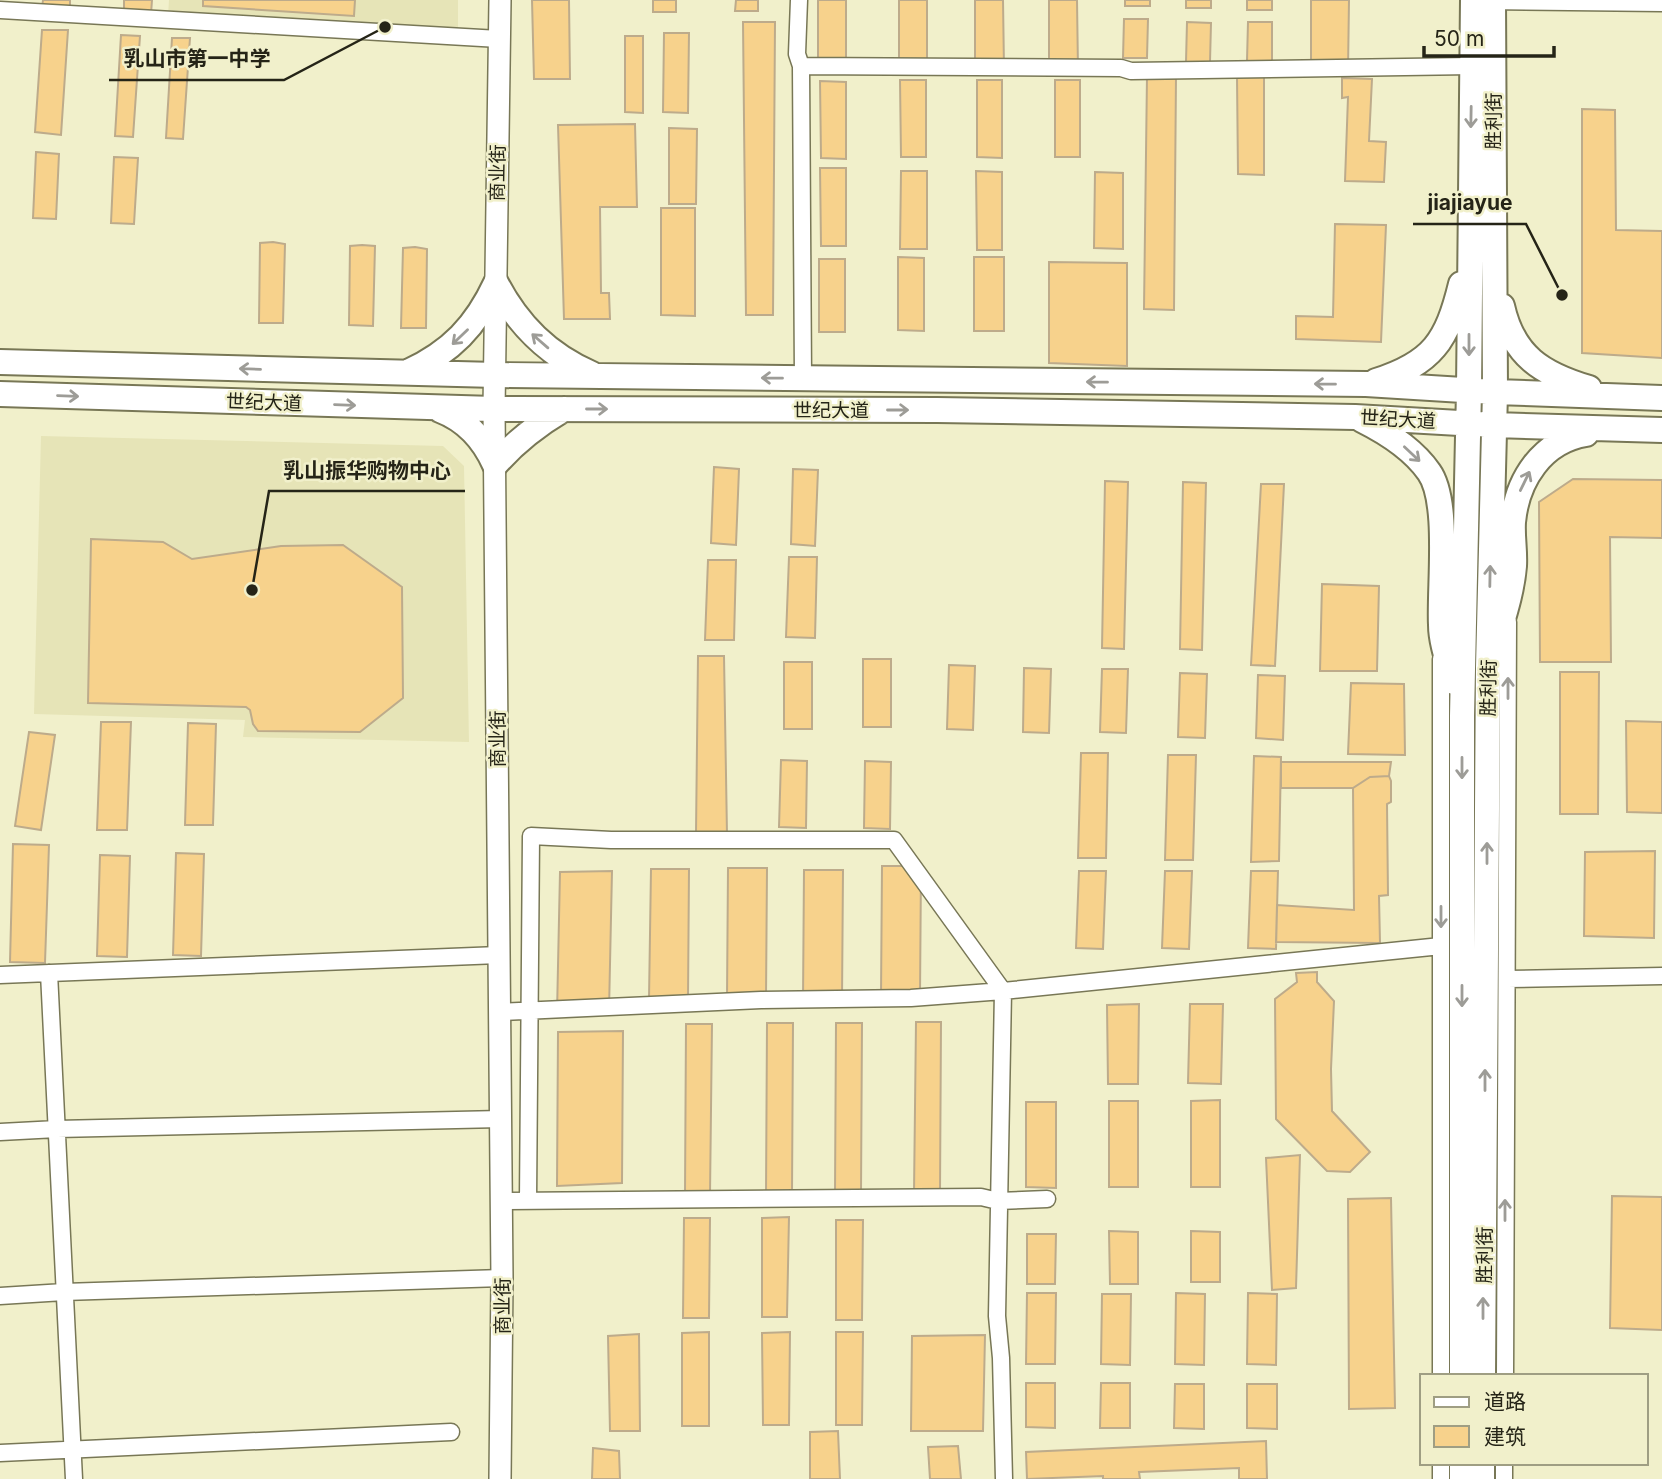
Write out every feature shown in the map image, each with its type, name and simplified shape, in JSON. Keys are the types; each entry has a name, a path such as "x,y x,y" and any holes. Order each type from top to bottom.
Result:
{"main road":[{"name":"胜利街","path":"1462,1374 1462,716 1469,390 1469,239 1472,66 1483,1"},
{"name":"胜利街","path":"1483,1 1494,239 1495,392 1488,667 1483,1374"},
{"path":"1366,384 1396,375 1420,362 1442,338 1460,287 1469,239"},
{"path":"1494,239 1499,291 1506,324 1515,342 1547,371 1570,382 1617,397"},
{"path":"406,373 424,365 456,341 479,314 496,283 527,330 543,345 560,358 598,376"},
{"name":"世纪大道","path":"0,362 406,373 1366,384 1662,398"},
{"name":"世纪大道","path":"0,394 494,409 937,410 1355,417 1494,425 1662,430"},
{"path":"432,407 468,426 484,445 495,465 526,434 565,409"},
{"path":"1355,417 1399,442 1430,472 1438,491 1441,518 1441,629 1462,716"},
{"path":"1488,667 1508,604 1514,566 1513,523 1524,480 1546,452 1559,443 1611,429"}],"street":[{"name":"商业街","path":"500,0 494,409 502,1278 500,1479"},
{"path":"799,0 797,54 801,66 803,379"},
{"path":"1483,1 1662,3"},
{"path":"0,10 499,39"},
{"path":"801,66 1121,68 1131,71 1472,66"},
{"path":"1505,1374 1508,604"},
{"path":"1441,629 1441,1374"},
{"path":"528,1200 531,836 611,840 894,840 1003,990 997,1316 1001,1358 1004,1479"},
{"path":"499,1012 761,1000 911,998 1441,946"},
{"path":"0,975 499,955"},
{"path":"49,973 74,1479"},
{"path":"1507,979 1662,976"},
{"path":"0,1132 501,1119"},
{"path":"501,1201 967,1197 998,1200 1047,1199"},
{"path":"0,1296 502,1278"},
{"path":"0,1453 452,1432"}],"shaded area":[{"path":"169,0 458,0 458,37 168,16"},
{"path":"41,436 443,446 464,466 469,742 243,737 245,720 34,714"}],"building":[{"path":"43,0 70,0 70,10 42,9"},
{"path":"124,0 152,0 151,14 124,13"},
{"path":"203,0 355,0 354,16 203,6"},
{"path":"532,0 569,0 570,79 534,79"},
{"path":"653,0 676,0 676,12 653,12"},
{"path":"736,0 758,0 758,11 735,11"},
{"path":"818,0 846,0 846,70 818,70"},
{"path":"899,0 927,0 927,69 899,69"},
{"path":"975,0 1003,0 1004,68 975,67"},
{"path":"1049,0 1077,0 1078,70 1049,69"},
{"path":"1125,0 1150,0 1150,6 1125,6"},
{"path":"1186,0 1211,0 1211,8 1186,8"},
{"path":"1247,0 1272,0 1272,10 1247,10"},
{"path":"1311,0 1349,0 1348,71 1311,70"},
{"path":"1124,19 1148,19 1147,58 1123,58"},
{"path":"743,22 775,22 773,315 746,315"},
{"path":"1187,22 1211,23 1210,62 1186,62"},
{"path":"1248,22 1272,22 1272,61 1247,61"},
{"path":"42,30 68,30 61,135 35,132"},
{"path":"664,33 689,33 688,113 663,112"},
{"path":"121,35 140,36 133,137 115,136"},
{"path":"625,36 643,36 643,113 625,112"},
{"path":"172,38 190,38 183,139 166,138"},
{"path":"1147,76 1176,76 1174,310 1144,309"},
{"path":"1237,77 1264,77 1264,175 1238,174"},
{"path":"1342,78 1372,79 1369,141 1386,142 1384,182 1345,181 1348,97 1342,98"},
{"path":"900,80 926,80 926,157 901,157"},
{"path":"977,80 1002,80 1002,158 977,157"},
{"path":"1055,80 1080,80 1080,157 1055,157"},
{"path":"820,81 846,82 846,159 821,158"},
{"path":"1582,109 1615,110 1616,230 1662,231 1662,358 1582,353"},
{"path":"635,124 637,207 600,207 601,293 609,293 610,319 564,319 558,125"},
{"path":"669,128 697,129 696,204 669,204"},
{"path":"36,152 59,154 56,219 33,218"},
{"path":"114,157 138,158 134,224 111,223"},
{"path":"820,168 846,168 846,246 821,246"},
{"path":"901,171 927,171 927,249 900,249"},
{"path":"976,171 1002,172 1002,250 977,250"},
{"path":"1095,172 1123,173 1123,249 1094,248"},
{"path":"661,208 695,208 695,316 661,315"},
{"path":"1335,224 1386,225 1381,342 1296,339 1296,316 1333,317"},
{"path":"260,243 285,244 283,323 259,323"},
{"path":"350,246 375,246 373,326 349,325"},
{"path":"403,248 427,249 426,328 401,328"},
{"path":"898,257 924,258 924,331 898,330"},
{"path":"974,257 1004,257 1004,331 974,331"},
{"path":"819,259 845,259 845,332 819,332"},
{"path":"1049,262 1127,263 1127,366 1049,363"},
{"path":"714,467 739,469 736,545 711,543"},
{"path":"793,469 818,470 815,546 791,544"},
{"path":"1573,479 1662,480 1662,538 1610,537 1611,662 1540,662 1539,502"},
{"path":"1105,481 1128,482 1124,649 1102,648"},
{"path":"1183,482 1206,483 1202,650 1180,649"},
{"path":"1261,484 1284,484 1275,666 1251,665"},
{"path":"91,539 163,542 192,559 281,546 343,545 402,587 403,698 360,732 258,731 253,724 250,710 246,707 88,703"},
{"path":"789,557 817,557 815,638 786,637"},
{"path":"708,560 736,560 734,640 705,640"},
{"path":"1322,584 1379,586 1377,671 1320,671"},
{"path":"698,656 724,656 727,834 696,833"},
{"path":"863,659 891,659 891,727 863,727"},
{"path":"784,662 812,662 812,729 784,729"},
{"path":"949,665 975,666 973,730 947,729"},
{"path":"1024,668 1051,669 1049,733 1023,732"},
{"path":"1102,669 1128,669 1126,733 1100,732"},
{"path":"1560,672 1599,672 1598,814 1560,814"},
{"path":"1180,673 1207,674 1205,738 1178,737"},
{"path":"1258,675 1285,676 1283,740 1256,738"},
{"path":"1351,683 1404,684 1405,755 1348,754"},
{"path":"1626,721 1662,722 1662,813 1627,812"},
{"path":"101,722 131,722 127,830 97,830"},
{"path":"188,723 216,724 213,825 185,825"},
{"path":"29,732 55,735 41,830 15,826"},
{"path":"1081,753 1108,753 1106,858 1078,858"},
{"path":"1168,755 1196,755 1193,860 1165,860"},
{"path":"1254,756 1281,757 1279,861 1251,862"},
{"path":"781,760 807,761 806,828 779,827"},
{"path":"865,761 891,762 890,829 864,828"},
{"path":"1281,762 1391,762 1389,776 1370,777 1353,788 1281,788"},
{"path":"1389,776 1391,802 1387,804 1388,895 1379,896 1380,943 1276,942 1277,905 1354,910 1353,788 1370,777"},
{"path":"13,844 49,845 45,963 10,962"},
{"path":"1655,851 1654,938 1584,936 1585,852"},
{"path":"176,853 204,854 201,956 173,955"},
{"path":"100,855 130,856 127,957 97,956"},
{"path":"882,866 921,866 920,996 881,996"},
{"path":"728,868 767,868 766,997 727,998"},
{"path":"651,869 689,869 688,999 649,999"},
{"path":"804,870 843,870 842,1000 803,1000"},
{"path":"612,871 609,1011 557,1013 560,872"},
{"path":"1079,871 1106,871 1103,949 1076,948"},
{"path":"1165,871 1192,871 1189,949 1162,948"},
{"path":"1251,871 1278,871 1276,949 1248,948"},
{"path":"1317,972 1317,982 1334,1001 1332,1111 1370,1152 1350,1172 1327,1171 1276,1119 1275,999 1297,982 1296,973"},
{"path":"1139,1004 1138,1084 1108,1084 1107,1005"},
{"path":"1190,1004 1223,1004 1221,1084 1188,1083"},
{"path":"916,1022 941,1022 940,1193 914,1193"},
{"path":"767,1023 793,1023 792,1194 766,1194"},
{"path":"836,1023 862,1023 861,1193 835,1193"},
{"path":"686,1024 712,1024 710,1195 685,1194"},
{"path":"623,1031 622,1183 557,1186 558,1032"},
{"path":"1220,1100 1220,1187 1191,1187 1191,1101"},
{"path":"1109,1101 1138,1101 1138,1187 1109,1187"},
{"path":"1026,1102 1056,1102 1056,1188 1026,1187"},
{"path":"1300,1155 1296,1288 1272,1290 1266,1158"},
{"path":"1612,1196 1662,1197 1662,1330 1610,1328"},
{"path":"1391,1198 1395,1408 1349,1409 1348,1199"},
{"path":"789,1217 787,1317 762,1317 762,1218"},
{"path":"684,1218 710,1218 709,1318 683,1318"},
{"path":"836,1220 863,1220 862,1320 836,1320"},
{"path":"1109,1231 1138,1232 1138,1284 1110,1284"},
{"path":"1191,1231 1220,1232 1220,1282 1191,1282"},
{"path":"1027,1234 1056,1234 1055,1284 1027,1284"},
{"path":"1027,1293 1056,1293 1055,1364 1026,1364"},
{"path":"1176,1293 1205,1294 1204,1365 1175,1364"},
{"path":"1248,1293 1277,1294 1276,1365 1247,1364"},
{"path":"1102,1294 1131,1294 1130,1365 1101,1364"},
{"path":"709,1332 709,1426 682,1426 682,1333"},
{"path":"790,1332 789,1425 763,1425 762,1333"},
{"path":"836,1332 863,1332 862,1425 836,1425"},
{"path":"639,1334 640,1431 610,1431 608,1336"},
{"path":"985,1335 983,1431 911,1431 912,1336"},
{"path":"1026,1383 1055,1383 1055,1428 1026,1427"},
{"path":"1101,1383 1130,1383 1130,1428 1100,1428"},
{"path":"1175,1384 1204,1384 1204,1429 1174,1428"},
{"path":"1247,1384 1277,1384 1277,1429 1247,1428"},
{"path":"838,1431 840,1479 810,1479 810,1432"},
{"path":"1266,1441 1267,1479 1239,1479 1239,1468 1139,1472 1140,1479 1103,1479 1103,1476 1027,1479 1026,1452"},
{"path":"958,1446 961,1479 930,1479 928,1447"},
{"path":"593,1448 619,1451 620,1479 592,1479"}],"place":[{"name":"乳山市第一中学","path":"385,27"},
{"name":"jiajiayue","path":"1562,295"},
{"name":"乳山振华购物中心","path":"252,590"}]}
